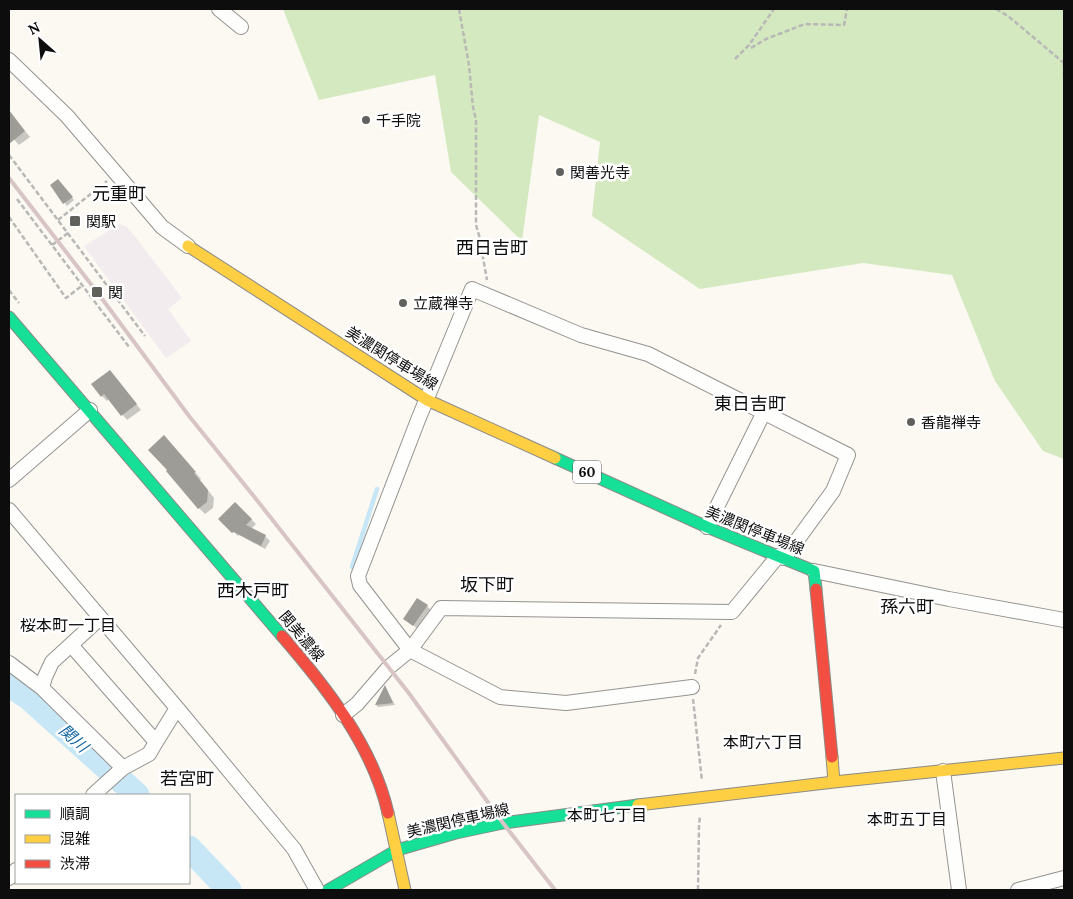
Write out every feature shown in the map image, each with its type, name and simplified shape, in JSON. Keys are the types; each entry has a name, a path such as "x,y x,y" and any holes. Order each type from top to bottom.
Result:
{"main road":[{"name":"美濃関停車場線","path":"188,246 427,400 708,527 814,571 834,782 740,792 503,823 456,833 397,850"},
{"name":"関美濃線","path":"9,317 308,666 343,715 368,758 384,796 405,890"},
{"path":"834,782 1064,758"},
{"path":"328,890 397,850"}],"street":[{"path":"218,9 241,27"},
{"path":"9,60 67,116 162,227 188,246"},
{"path":"343,715 357,704 389,667 410,650 441,608 732,612 781,557 833,491 848,455 648,354 581,335 472,289 418,420 358,576 360,585 410,650 500,697 566,703 692,687"},
{"path":"9,480 90,410"},
{"path":"708,527 764,412"},
{"path":"9,510 294,849 318,890"},
{"path":"814,571 1064,620"},
{"path":"42,688 52,662 100,618"},
{"path":"71,645 156,742"},
{"path":"9,663 42,688 122,768"},
{"path":"97,791 122,768 149,754 177,708"},
{"path":"943,771 959,890"},
{"path":"1018,890 1064,878"}],"path":[{"path":"459,9 469,65 472,107 476,120 476,225 490,296"},
{"path":"735,60 749,45 774,9"},
{"path":"751,48 766,39 806,24 844,25 848,9"},
{"path":"996,9 1033,36 1064,63 1064,80"},
{"path":"9,155 145,336"},
{"path":"58,220 116,174"},
{"path":"17,198 129,347"},
{"path":"9,217 66,298 83,285"},
{"path":"52,244 68,233"},
{"path":"692,687 698,658 715,631 732,612"}],"shaded area":[{"path":"120,224 127,227 133,234 182,298 168,309 191,341 166,358 84,246"}],"green space":[{"path":"283,9 1064,9 1064,459 1043,451 995,381 952,275 863,263 700,289 592,216 600,142 539,115 522,241 451,172 435,75 319,100"}],"building":[{"path":"9,110 25,131 9,144"},
{"path":"58,179 73,197 63,204 50,185"},
{"path":"110,370 137,404 121,416 104,394 101,397 91,384"},
{"path":"164,435 196,472 194,473 208,490 207,502 198,509 167,470 148,450"},
{"path":"235,502 252,519 246,525 266,535 261,546 234,532 232,533 218,519"},
{"path":"417,598 428,605 413,626 403,619"},
{"path":"385,685 393,703 375,705"}],"waterway":[{"path":"352,567 377,489"},
{"name":"関川","path":"9,685 28,697 136,794"},
{"name":"関川","path":"190,849 229,890"}],"railway":[{"path":"9,178 189,416 408,692 503,823 555,890"}],"traffic: fast":[{"path":"9,317 282,636"},
{"path":"555,458 707,527 814,571 816,589"},
{"path":"397,850 456,833 503,823 638,805"},
{"path":"328,890 397,850"}],"traffic: slow":[{"path":"188,246 427,400 555,458"},
{"path":"638,805 834,782 832,757"},
{"path":"834,782 1064,758"},
{"path":"388,813 405,890"}],"traffic: jam":[{"path":"816,589 832,757"},
{"path":"282,636 346,718 371,764 381,788 388,813"}],"place":[{"name":"千手院","path":"366,120"},
{"name":"関善光寺","path":"560,172"},
{"name":"関駅","path":"75,221"},
{"name":"関","path":"97,292"},
{"name":"立蔵禅寺","path":"403,303"},
{"name":"香龍禅寺","path":"911,422"}],"district":[{"name":"元重町","path":"119,193"},
{"name":"西日吉町","path":"492,247"},
{"name":"東日吉町","path":"750,403"},
{"name":"坂下町","path":"487,584"},
{"name":"西木戸町","path":"253,590"},
{"name":"孫六町","path":"907,606"},
{"name":"桜本町一丁目","path":"68,625"},
{"name":"本町六丁目","path":"763,742"},
{"name":"若宮町","path":"187,778"},
{"name":"本町七丁目","path":"607,815"},
{"name":"本町五丁目","path":"907,819"}]}
